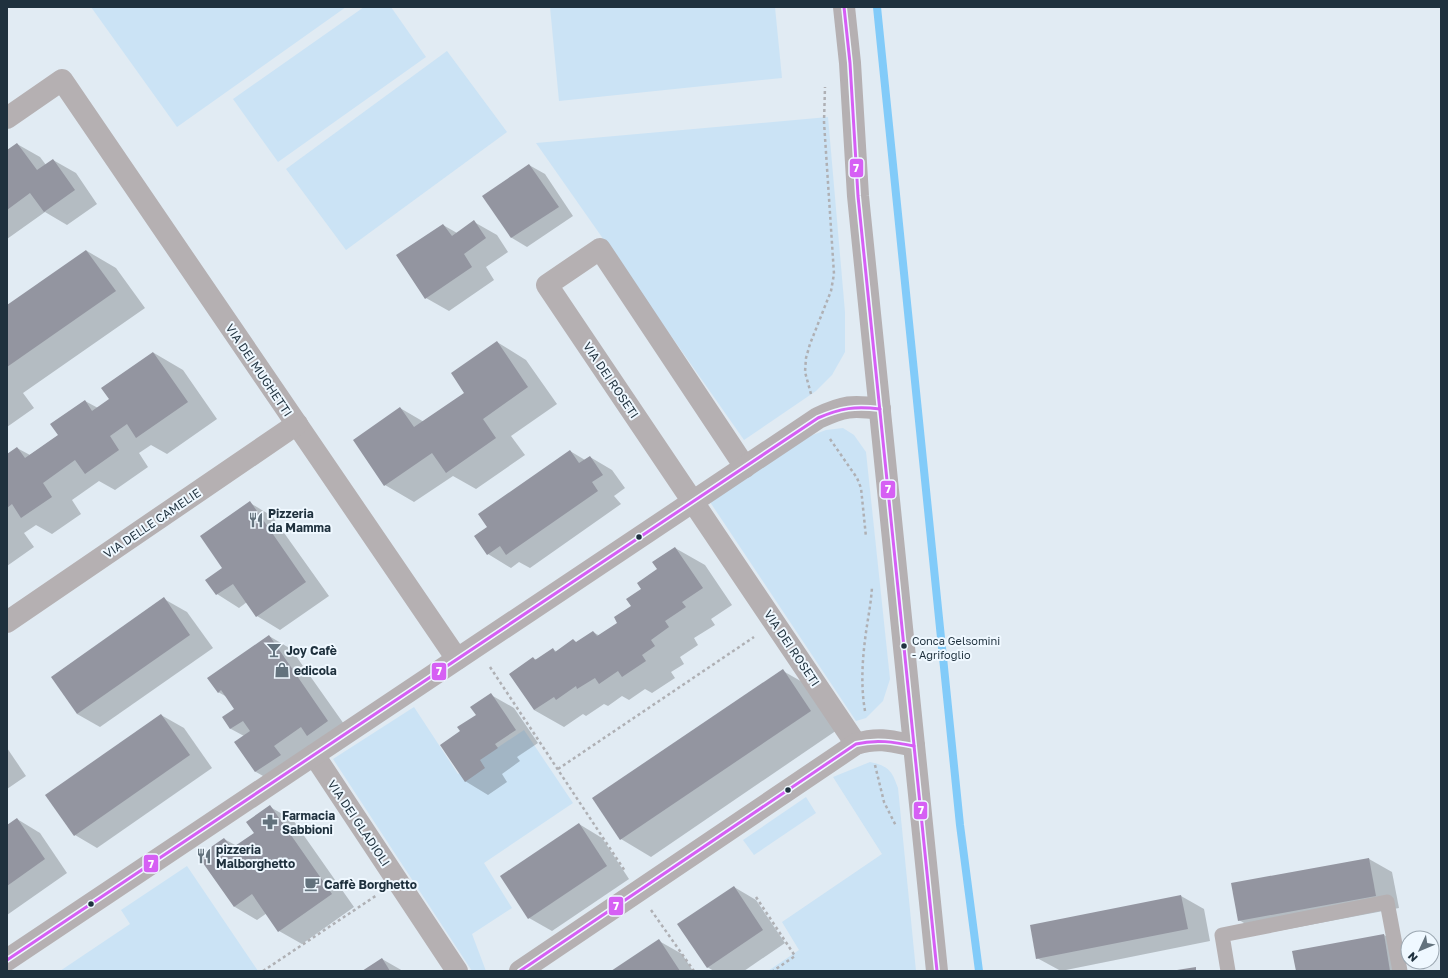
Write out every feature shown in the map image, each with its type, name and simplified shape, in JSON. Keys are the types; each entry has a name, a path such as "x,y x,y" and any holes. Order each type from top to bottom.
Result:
{"street":[{"path":"844,7 850,64 858,196 937,971"},
{"name":"VIA DEI MUGHETTI","path":"7,118 62,80 457,659"},
{"name":"VIA DEI ROSETI","path":"745,467 600,249 547,285 774,623 863,742"},
{"path":"7,960 818,418 846,407 861,406 880,409"},
{"name":"VIA DELLE CAMELIE","path":"7,622 296,424"},
{"path":"520,971 863,742 884,739 914,746"},
{"name":"VIA DEI GLADIOLI","path":"314,755 457,971"}],"lane":[{"path":"1228,971 1222,935 1387,902 1400,971"}],"path":[{"path":"825,82 824,122 834,274 831,291 810,344 806,358 805,372 818,418 826,435 857,478 861,488 867,540"},
{"path":"871,580 871,603 865,640 862,686 863,742 882,796 897,827"},
{"path":"558,769 774,623"},
{"path":"477,646 638,891 694,971"},
{"path":"263,971 398,881"},
{"path":"756,896 794,956 773,971"}],"shaded area":[{"path":"91,7 346,7 177,127"},
{"path":"364,7 391,7 426,57 278,162 233,99"},
{"path":"550,7 775,7 782,78 559,101"},
{"path":"447,51 507,132 346,250 286,169"},
{"path":"828,117 845,312 845,352 832,375 816,391 744,440 536,143"},
{"path":"843,428 854,435 866,452 890,679 883,701 866,718 856,721 710,502 810,436 826,430"},
{"path":"414,707 458,774 524,730 573,803 484,863 512,908 472,934 486,971 472,971 333,759"},
{"path":"870,762 882,765 889,770 894,777 898,788 916,971 768,971 799,950 782,922 882,854 833,777"},
{"path":"806,797 816,813 754,855 743,840"},
{"path":"187,866 258,971 60,971 130,924 121,910"}],"building":[{"path":"17,143 37,170 53,159 75,190 44,212 30,193 7,210 7,150"},
{"path":"529,164 559,207 511,238 482,196"},
{"path":"474,220 486,238 464,254 472,267 425,299 396,255 443,224 452,236"},
{"path":"86,250 116,291 7,367 7,305"},
{"path":"497,341 528,387 483,419 496,438 446,473 432,453 384,486 353,440 400,407 414,427 464,393 451,373"},
{"path":"153,352 188,402 136,438 127,424 110,436 119,450 85,474 75,460 43,483 52,497 21,518 12,504 7,508 7,454 17,447 25,458 58,435 50,424 85,400 92,411 109,399 101,388"},
{"path":"570,450 579,463 590,456 603,475 592,482 598,491 506,555 500,546 487,555 474,536 487,527 478,514"},
{"path":"250,501 306,582 256,617 233,584 216,595 205,580 222,568 200,536"},
{"path":"675,547 703,588 682,602 686,607 665,621 669,627 651,640 655,646 642,655 646,661 622,677 618,671 599,684 595,678 577,689 576,686 556,700 554,697 534,710 509,674 533,657 535,660 553,648 555,652 573,639 576,642 593,631 597,636 617,623 614,617 631,606 626,599 641,589 637,583 657,569 652,562"},
{"path":"164,597 190,635 77,714 51,677"},
{"path":"269,635 328,721 307,736 301,727 274,746 281,755 255,772 234,742 250,731 243,721 230,729 222,717 234,709 221,690 218,693 207,678"},
{"path":"783,669 811,711 620,840 592,798"},
{"path":"491,693 516,730 495,744 498,748 480,760 485,768 465,782 440,745 460,731 457,727 476,715 470,707"},
{"path":"161,714 190,755 74,836 45,795"},
{"path":"270,805 332,894 278,932 252,894 234,907 198,856 224,838 232,848 254,833 246,822"},
{"path":"17,818 45,859 7,886 7,825"},
{"path":"579,823 607,866 528,919 500,876"},
{"path":"1369,858 1376,896 1238,921 1231,883"},
{"path":"734,886 763,930 707,968 677,924"},
{"path":"1181,895 1188,929 1036,959 1030,925"},
{"path":"1384,934 1390,971 1296,971 1292,951"},
{"path":"659,939 680,971 611,971"},
{"path":"382,958 390,971 362,971"},
{"path":"1196,967 1196,971 1177,971 1177,970"}],"waterway":[{"path":"877,7 960,825 979,971"}],"transit line":[{"name":"7","path":"844,7 850,63 858,196 937,971"},
{"name":"7","path":"7,960 818,418 848,409 880,409"},
{"name":"7","path":"520,971 856,744 863,742 885,742 914,746"}],"place":[{"name":"Pizzeria da Mamma","path":"256,520"},
{"name":"Conca Gelsomini - Agrifoglio","path":"904,646"},
{"name":"Joy Cafè","path":"274,650"},
{"name":"edicola","path":"282,670"},
{"name":"Farmacia Sabbioni","path":"270,822"},
{"name":"pizzeria Malborghetto","path":"204,856"},
{"name":"Caffè Borghetto","path":"312,884"}]}
